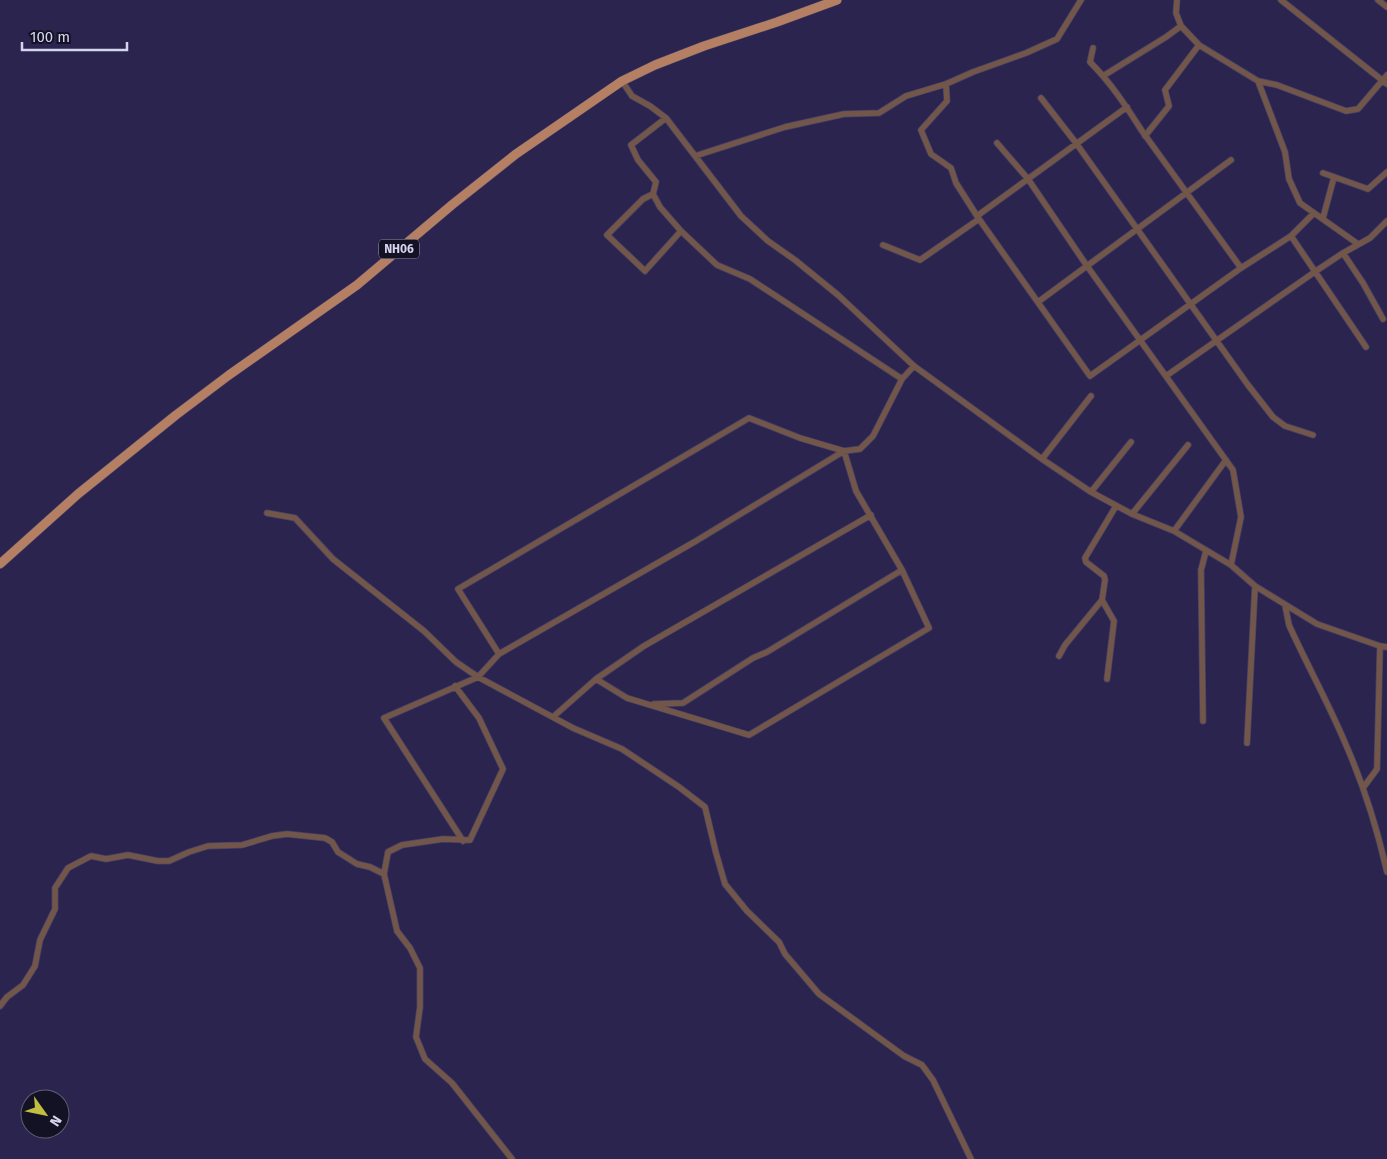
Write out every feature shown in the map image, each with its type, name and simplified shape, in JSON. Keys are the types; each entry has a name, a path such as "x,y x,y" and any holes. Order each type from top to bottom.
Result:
{"main road":[{"name":"NH06","path":"0,564 78,494 176,415 356,285 516,154 622,82 656,65 704,46 837,0"}],"street":[{"path":"695,156 785,127 844,114 879,113 906,96 946,84 1057,39 1081,0"},
{"path":"1177,0 1176,13 1181,26 1199,45 1258,81 1346,111 1358,109 1384,82 1387,75"},
{"path":"1281,0 1384,82"},
{"path":"1378,0 1387,7"},
{"path":"1103,76 1181,26"},
{"path":"1145,136 1169,106 1165,90 1199,45"},
{"path":"1093,48 1090,62 1127,107 1186,194 1241,268"},
{"path":"1258,81 1285,152 1289,179 1300,203 1358,244"},
{"path":"622,82 632,96 666,118 741,216 768,242 795,260 838,295 914,366 1042,459 1091,492 1132,514 1174,531 1231,565 1255,586 1317,624 1384,647 1377,769 1363,788"},
{"path":"946,84 947,101 921,130 931,154 951,168 956,183 978,218 1090,376 1241,268 1291,236 1314,212"},
{"path":"1041,98 1076,142 1248,385 1273,417 1285,426 1313,435"},
{"path":"883,245 920,260 1076,142 1127,107"},
{"path":"666,118 631,145 638,160 656,182 653,194 660,206 681,231 703,250 716,265 750,279 902,379"},
{"path":"997,144 1028,178 1087,266 1233,470 1241,517 1231,565"},
{"path":"1038,302 1231,160"},
{"path":"1323,173 1368,189 1387,172"},
{"path":"1323,218 1334,177"},
{"path":"653,194 643,199 607,236 645,271 681,231"},
{"path":"1166,376 1316,271 1370,238 1385,222"},
{"path":"1385,222 1387,230"},
{"path":"1291,236 1366,347"},
{"path":"1343,253 1383,318"},
{"path":"499,654 458,589 749,418 800,438 844,451 860,449 873,436 902,379 914,366"},
{"path":"1042,459 1091,396"},
{"path":"1091,492 1131,442"},
{"path":"1132,514 1188,445"},
{"path":"596,679 627,698 749,735 929,628 902,570 856,491 844,451"},
{"path":"463,840 384,718 478,677 499,654 696,541 844,451"},
{"path":"1174,531 1226,460"},
{"path":"1060,656 1066,645 1102,600 1104,576 1086,562 1085,558 1116,506"},
{"path":"267,513 296,518 333,559 424,631 456,662 478,677 573,728 622,749 679,786 705,807 725,884 747,911 779,942 785,954 819,994 904,1056 922,1065 933,1080 971,1159"},
{"path":"553,717 596,679 644,646 871,515"},
{"path":"1203,721 1201,570 1206,551"},
{"path":"650,705 683,703 753,658 767,652 902,570"},
{"path":"1247,742 1255,586"},
{"path":"1102,600 1114,621 1107,679"},
{"path":"1285,605 1288,625 1346,744 1363,788 1380,841 1387,872"},
{"path":"456,686 479,718 503,769 470,840 443,839 402,845 388,852 384,874 397,931 410,948 420,968 420,1007 416,1037 425,1059 452,1083 512,1159"},
{"path":"0,1006 23,985 35,966 40,940 56,910 55,888 68,868 91,856 106,859 128,855 158,861 169,861 208,846 227,847 242,845 258,839 287,834 325,838 332,842 338,852 357,864 370,867 384,874"}]}
